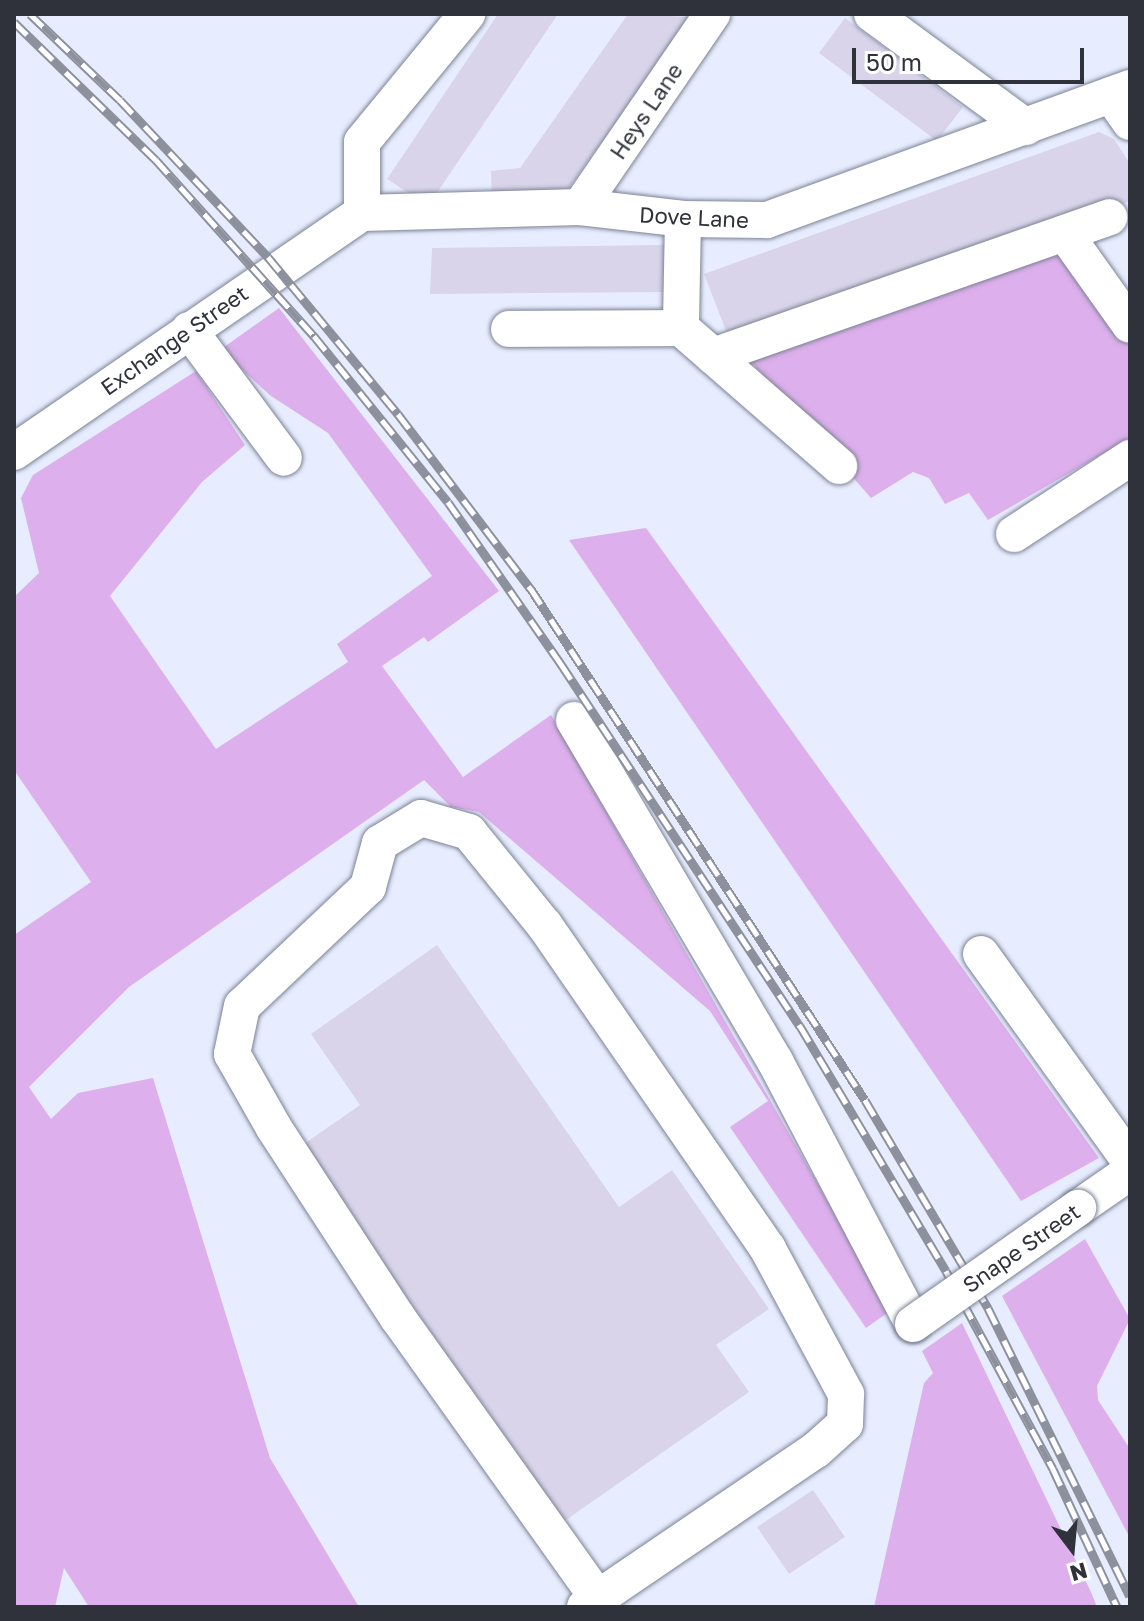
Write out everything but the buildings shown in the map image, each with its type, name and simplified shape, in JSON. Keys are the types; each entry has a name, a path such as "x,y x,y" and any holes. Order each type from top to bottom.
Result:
{"street":[{"path":"349,221 362,142 467,14"},
{"name":"Heys Lane","path":"580,207 712,14"},
{"path":"872,14 1026,127"},
{"name":"Dove Lane","path":"349,221 580,207 683,219 767,220 1026,127 1124,102"},
{"path":"713,356 1066,235 1109,217"},
{"path":"681,328 683,219"},
{"name":"Exchange Street","path":"14,452 349,221"},
{"path":"1066,235 1130,325"},
{"path":"509,329 681,328 839,466"},
{"path":"189,330 284,458"},
{"path":"1014,534 1130,458"},
{"name":"Snape Street","path":"574,720 775,1061 913,1324 1130,1172"},
{"path":"421,818 469,832 545,926 768,1249 846,1394 845,1424 816,1450 591,1602 398,1318 274,1128 232,1054 242,1006 368,887 380,843 421,818"},
{"path":"981,954 1130,1161"}],"shaded area":[{"path":"1052,246 1130,345 1130,438 988,520 969,493 945,504 929,478 913,472 871,498 747,357"},
{"path":"279,308 499,591 428,642 424,637 382,666 463,777 551,715 890,1311 866,1328 730,1127 768,1101 710,1011 479,812 451,807 424,780 129,987 29,1087 51,1119 78,1093 153,1078 270,1458 359,1607 89,1607 64,1568 55,1607 14,1607 14,935 91,882 14,770 14,597 39,573 21,498 33,475 196,371 245,445 202,482 110,596 216,749 348,662 337,644 432,576 328,433 271,396 220,350"},
{"path":"646,528 1099,1158 1021,1201 569,540"},
{"path":"1085,1239 1130,1319 1097,1386 1098,1400 1130,1449 1130,1538 1002,1296"},
{"path":"962,1323 1097,1607 874,1607 924,1383 933,1373 922,1351"}],"railway":[{"path":"30,14 120,100 268,257 398,414 531,589 865,1100 988,1308 1130,1596"},
{"path":"14,22 156,160 314,336 448,502 561,664 800,1026 946,1271 1053,1469 1117,1607"}]}
